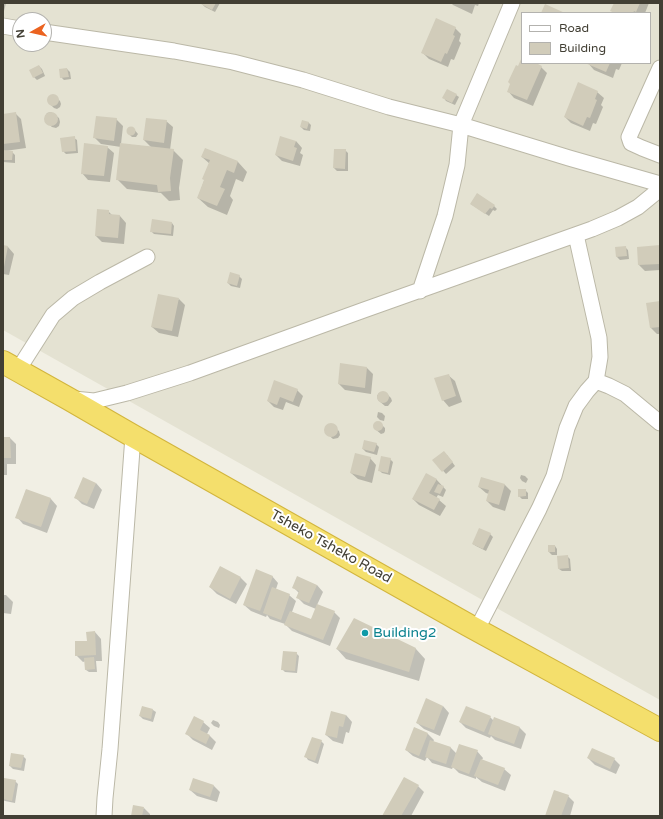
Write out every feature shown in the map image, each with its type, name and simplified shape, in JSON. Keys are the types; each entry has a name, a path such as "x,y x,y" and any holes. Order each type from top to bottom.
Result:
{"highway":[{"name":"Tsheko Tsheko Road","path":"10,366 477,629 660,730"}],"street":[{"path":"420,290 445,216 457,165 460,125 512,3"},
{"path":"52,33 174,51 233,62 302,80 389,107 460,125 660,184"},
{"path":"660,68 629,137 631,143 660,155"},
{"path":"69,399 94,401 127,393 190,373 592,229 618,218 638,207 660,189"},
{"path":"477,629 554,476 567,428 576,406 596,381 600,357 599,338 576,235"},
{"path":"10,366 53,315 74,298 100,282 147,258"},
{"path":"596,381 625,394 660,423"},
{"path":"104,816 133,436"}],"shaded area":[{"path":"3,3 660,3 660,700 3,330"}],"building":[{"path":"201,3 216,3 212,10"},
{"path":"614,3 640,3 636,12 610,11"},
{"path":"545,4 563,12 541,12"},
{"path":"436,18 456,27 453,35 455,36 447,54 445,53 441,62 421,53"},
{"path":"521,59 521,64 538,64 542,66 527,100 507,92 510,84 508,82 516,65 518,66"},
{"path":"587,64 610,64 606,72"},
{"path":"39,65 43,73 33,78 29,70"},
{"path":"67,68 69,77 60,78 59,69"},
{"path":"578,82 598,91 595,99 597,100 590,118 587,117 583,126 564,117"},
{"path":"447,89 457,94 452,103 442,98"},
{"path":"53,94 57,96 59,100 57,104 53,106 49,104 47,100 49,96"},
{"path":"16,112 20,142 3,144 3,114"},
{"path":"51,112 56,114 58,119 56,124 51,126 46,124 44,119 46,114"},
{"path":"96,116 117,118 114,141 93,138"},
{"path":"146,118 167,120 164,143 143,140"},
{"path":"302,120 309,122 307,129 300,127"},
{"path":"129,127 133,127 135,131 133,135 129,135 127,133 127,129"},
{"path":"75,136 76,151 62,152 60,138"},
{"path":"280,136 296,141 294,147 297,148 293,161 275,155"},
{"path":"84,143 108,146 104,176 81,174"},
{"path":"120,143 174,149 170,178 171,191 158,192 157,185 116,180"},
{"path":"205,148 238,161 234,173 227,170 220,187 225,189 217,206 197,198 204,180 202,179 210,160 201,157"},
{"path":"334,149 346,149 345,169 333,168"},
{"path":"3,150 13,151 12,160 3,160"},
{"path":"477,193 495,205 485,214 470,204"},
{"path":"97,209 109,210 109,214 120,215 118,238 95,236"},
{"path":"152,219 172,222 171,234 150,232"},
{"path":"3,245 8,246 4,267 3,267"},
{"path":"660,245 660,264 638,265 637,247"},
{"path":"626,246 627,256 616,257 615,247"},
{"path":"230,272 240,275 237,286 227,283"},
{"path":"158,294 179,298 172,331 151,327"},
{"path":"660,301 660,327 650,328 646,303"},
{"path":"340,363 367,367 365,388 338,384"},
{"path":"449,374 456,396 442,401 434,378"},
{"path":"274,380 298,389 293,402 280,397 277,405 267,401"},
{"path":"385,391 388,392 388,402 381,403 378,402 377,395 378,392"},
{"path":"376,421 380,421 382,422 382,430 376,431 373,428 373,424"},
{"path":"331,423 336,425 338,430 336,435 331,437 326,435 324,430 326,425"},
{"path":"3,437 10,437 11,458 3,458"},
{"path":"364,440 377,443 374,452 362,449"},
{"path":"444,451 453,462 442,472 432,460"},
{"path":"355,453 371,457 365,477 350,473"},
{"path":"381,456 391,458 388,473 378,471"},
{"path":"426,473 437,479 429,493 440,499 434,510 412,499"},
{"path":"83,477 96,483 87,504 74,498"},
{"path":"481,477 505,484 499,505 486,501 489,490 478,487"},
{"path":"438,484 444,486 440,494 434,492"},
{"path":"26,489 51,498 41,527 15,518"},
{"path":"518,489 526,489 526,496 518,497"},
{"path":"479,528 491,533 483,549 472,544"},
{"path":"548,545 555,545 555,552 548,552"},
{"path":"568,555 569,568 558,569 557,556"},
{"path":"220,566 241,577 230,599 209,587"},
{"path":"256,569 273,576 260,611 243,605"},
{"path":"297,576 317,585 309,603 296,598 299,591 292,588"},
{"path":"272,587 290,594 281,620 263,613"},
{"path":"317,604 335,611 323,640 284,625 290,611 311,619"},
{"name":"Building2","path":"354,618 416,648 409,672 336,649"},
{"path":"95,631 96,655 75,656 75,641 87,641 86,632"},
{"path":"283,651 297,652 295,671 281,670"},
{"path":"94,657 95,669 85,670 84,658"},
{"path":"426,698 443,706 434,730 416,723"},
{"path":"142,706 153,709 151,719 139,716"},
{"path":"466,706 491,716 484,732 459,722"},
{"path":"331,711 346,715 343,727 339,726 337,738 325,735"},
{"path":"194,716 204,721 200,730 210,735 206,744 185,734"},
{"path":"494,717 520,727 514,744 488,734"},
{"path":"414,727 428,733 419,756 405,750"},
{"path":"312,737 322,740 315,761 304,757"},
{"path":"430,740 451,747 446,764 425,757"},
{"path":"459,744 478,750 469,774 451,767"},
{"path":"592,748 615,758 610,769 587,758"},
{"path":"11,753 24,755 21,768 9,766"},
{"path":"481,759 505,768 498,785 474,776"},
{"path":"404,777 419,785 401,816 382,816"},
{"path":"4,778 16,780 12,801 3,799"},
{"path":"193,778 214,785 210,797 189,790"},
{"path":"554,790 569,795 561,816 545,816"},
{"path":"133,805 144,807 142,816 131,816"}],"place":[{"name":"Building2","path":"365,633"}]}
